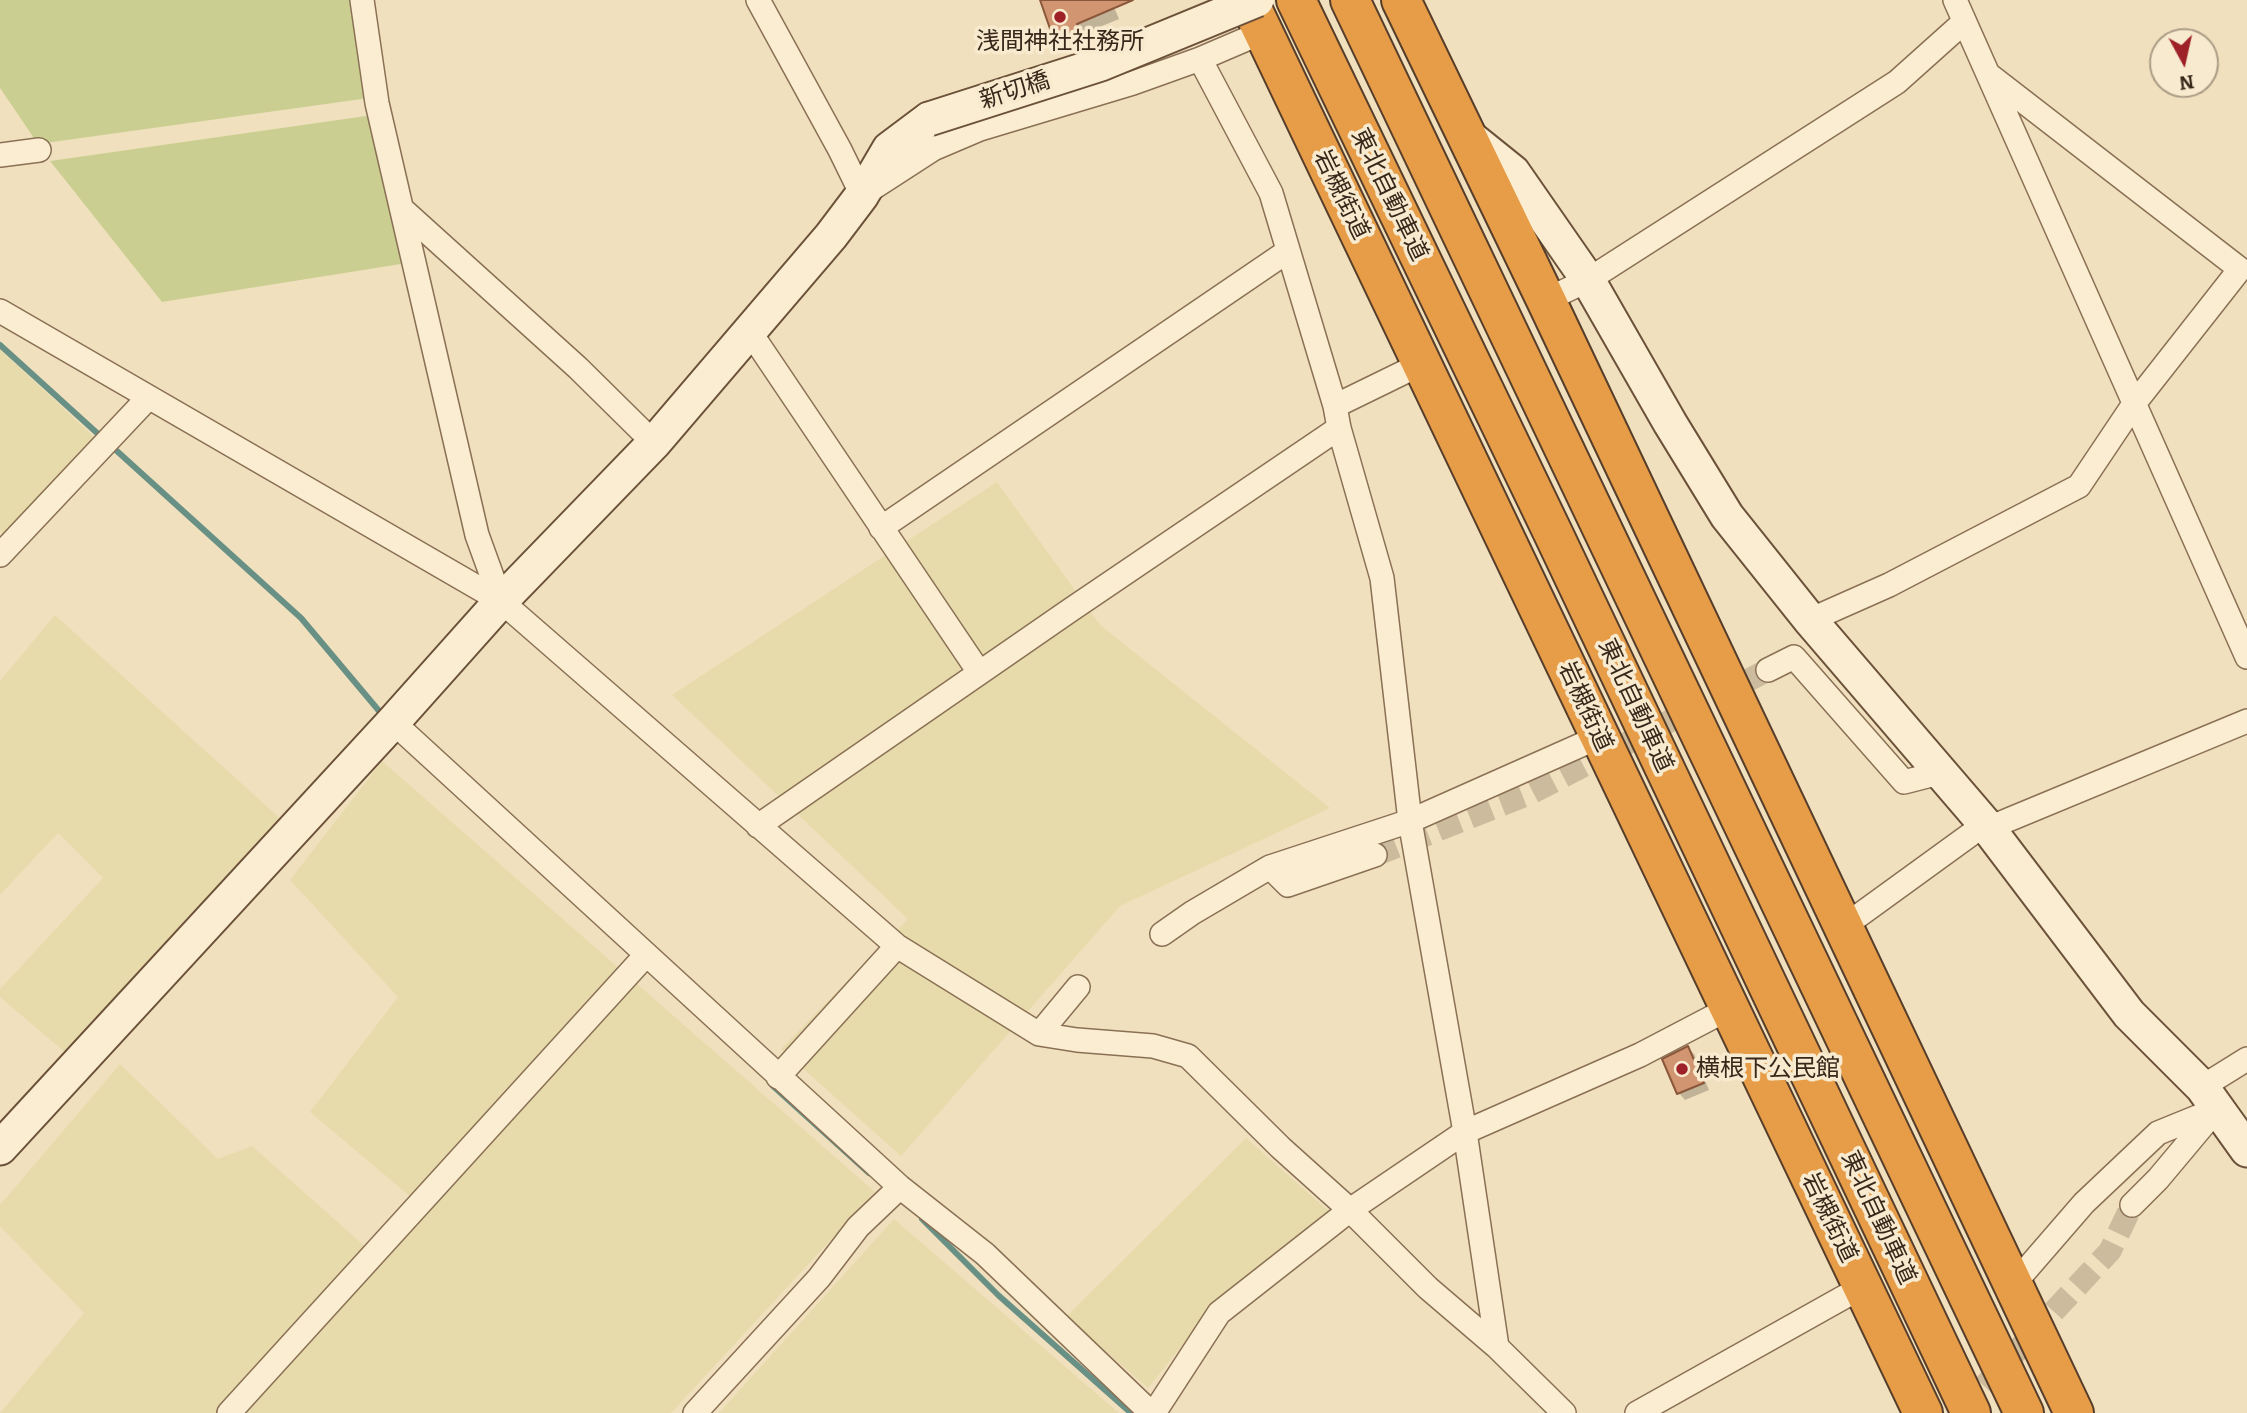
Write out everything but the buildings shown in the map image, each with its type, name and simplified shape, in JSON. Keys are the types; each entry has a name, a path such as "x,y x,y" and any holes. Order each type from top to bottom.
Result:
{"highway":[{"name":"東北自動車道","path":"1296,0 1971,1413"},
{"name":"東北自動車道","path":"1350,0 2024,1413"},
{"path":"1401,0 2074,1413"},
{"name":"岩槻街道","path":"1256,11 1862,1287 1912,1408"}],"street":[{"path":"362,0 377,103 477,535 501,601"},
{"path":"758,0 862,195 933,149 980,129 1133,83 1200,59 1256,11"},
{"path":"1546,300 1588,279 1897,82 1960,7 2247,657"},
{"name":"新切橋","path":"0,1148 501,601 654,443 831,236 862,195 889,149 929,119 1256,11"},
{"path":"1200,59 1270,193 1382,578 1410,821 1465,1132 1497,1347"},
{"path":"1810,620 1889,585 2079,486 2134,404 2240,269 1988,74"},
{"path":"1465,134 1513,172 1588,279 1670,424 1727,516 1810,620 1985,824 2129,1014 2210,1098 2247,1150"},
{"path":"0,155 39,150"},
{"path":"402,209 578,368 654,443"},
{"path":"881,528 1288,251"},
{"path":"0,311 501,601 897,946 1039,1034 1153,1046 1188,1056 1281,1149 1350,1210 1428,1288 1497,1347 1564,1413"},
{"path":"750,332 979,672"},
{"path":"758,826 1337,417 1422,364"},
{"path":"0,555 149,398"},
{"path":"1768,670 1794,657 1903,782 1939,773"},
{"path":"1843,927 1985,824 1996,825 2247,721"},
{"path":"393,722 900,1187 985,1255 1152,1413 1219,1313 1350,1210 1465,1132 1640,1055 1728,1009"},
{"path":"1162,934 1270,867 1410,821 1599,737"},
{"path":"1270,867 1288,885 1374,855"},
{"path":"778,1077 897,946"},
{"path":"229,1413 646,955"},
{"path":"1039,1034 1079,987"},
{"path":"2133,1205 2210,1098 2247,1059"},
{"path":"2013,1285 2084,1203 2158,1133 2210,1098"},
{"path":"695,1413 820,1278 858,1227 900,1187"},
{"path":"1637,1413 1862,1287"}],"shaded area":[{"path":"0,349 95,438 7,538 0,531"},
{"path":"997,482 1100,625 1330,808 1120,906 901,1156 781,1049 908,919 672,695"},
{"path":"55,615 283,821 67,1054 0,997 0,989 103,878 58,833 0,895 0,681"},
{"path":"382,761 875,1192 671,1413 0,1413 84,1313 0,1226 0,1205 120,1064 218,1159 252,1146 368,1249 412,1198 310,1112 398,997 290,880"},
{"path":"1246,1138 1332,1214 1218,1301 1148,1388 1066,1317"},
{"path":"894,1219 1119,1413 719,1413"}],"green space":[{"path":"0,0 354,0 369,98 38,144 0,88"},
{"path":"373,115 401,264 162,302 50,161"}],"waterway":[{"path":"0,345 301,618 385,718"},
{"path":"773,1086 869,1173"},
{"path":"922,1219 998,1295 1131,1413"}],"tunnel":[{"path":"1375,855 1531,793 1768,670"},
{"path":"1961,1411 2110,1251 2132,1205"}],"place":[{"name":"浅間神社社務所","path":"1060,17"},
{"name":"横根下公民館","path":"1682,1069"}]}
